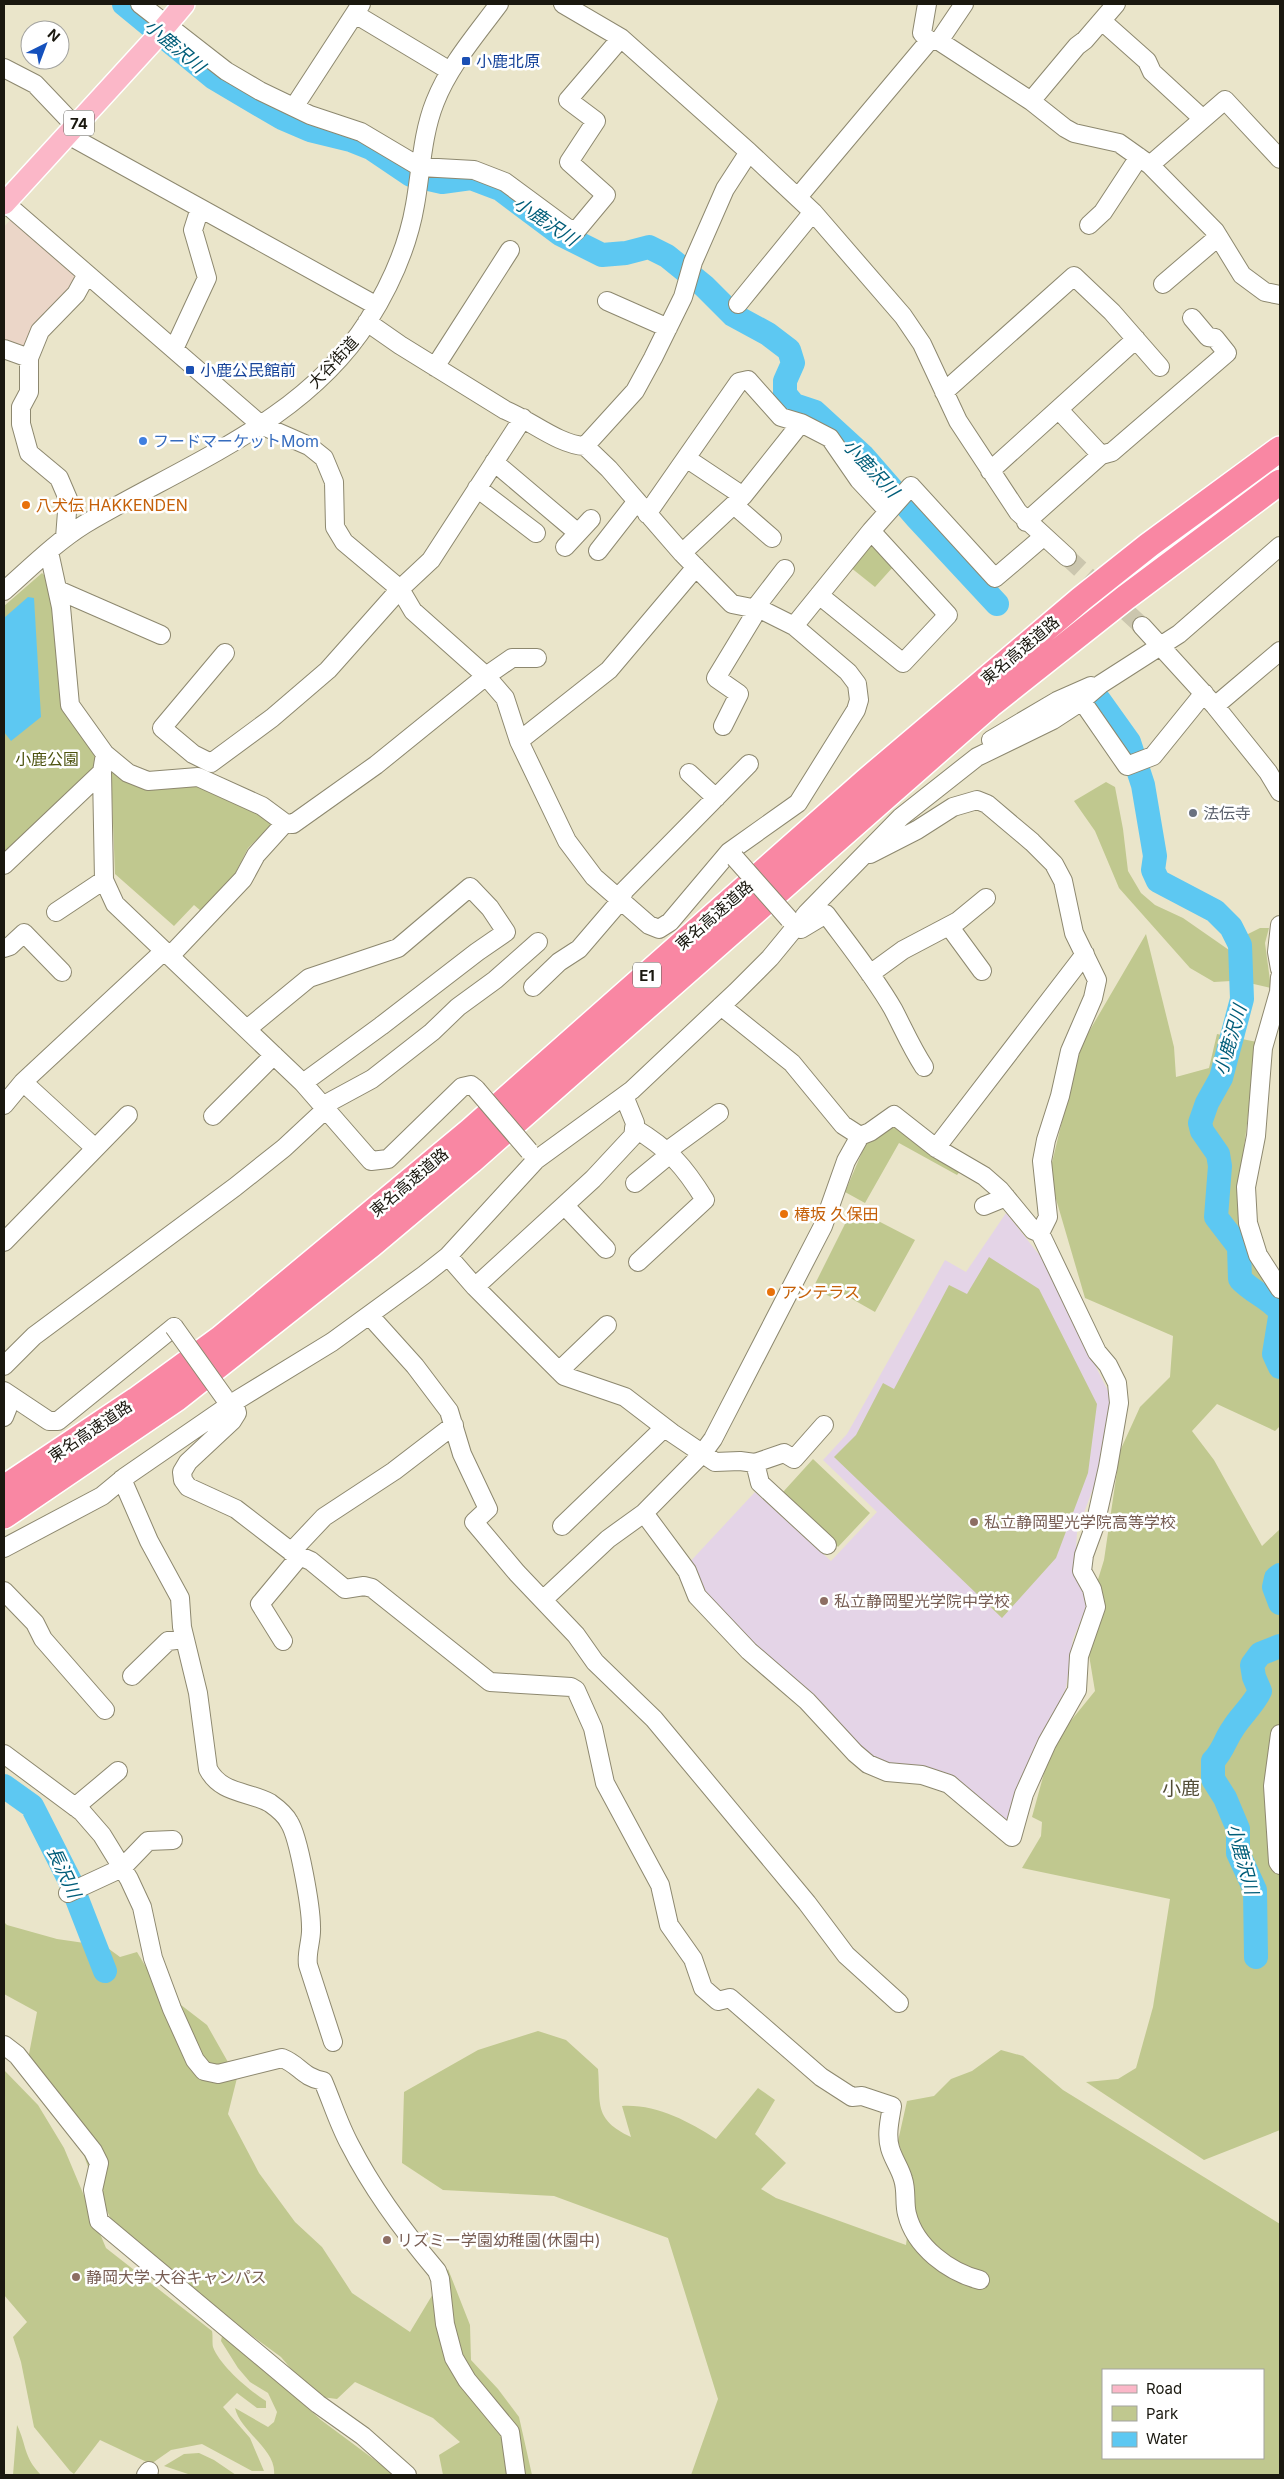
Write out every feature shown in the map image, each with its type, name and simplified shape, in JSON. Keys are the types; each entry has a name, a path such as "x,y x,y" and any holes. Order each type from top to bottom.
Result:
{"highway":[{"name":"東名高速道路","path":"4,1488 136,1400 221,1338 470,1131 866,781 1080,599 1149,545 1280,449"},
{"name":"東名高速道路","path":"4,1516 176,1399 371,1245 471,1161 990,705 1125,598 1280,482"}],"main road":[{"name":"74","path":"4,203 72,131 184,4"}],"street":[{"path":"140,4 161,32 226,71 294,108 361,132 420,167 474,170 505,182 558,222 576,231 606,195 569,162 596,121 568,100 620,38"},
{"name":"大谷街道","path":"4,590 65,538 84,525 261,425 298,398 332,368 377,306 393,275 405,244 415,207 420,167 434,103 450,71 499,4"},
{"path":"563,4 620,38 749,152 813,212 903,316 922,344 958,421 1026,522 1067,557"},
{"path":"927,4 922,33 1031,101 1074,132 1119,143 1145,161 1203,218 1218,237 1242,275 1265,292 1280,296"},
{"path":"798,197 964,4"},
{"path":"294,108 358,9 450,71"},
{"path":"1031,101 1077,46 1085,40 1109,9 1147,61 1152,72 1203,119"},
{"path":"4,68 35,84 72,131 200,208 377,306"},
{"path":"1089,225 1103,212 1145,161 1203,119 1225,100 1280,159"},
{"path":"585,446 635,391 683,297 693,262 725,189 749,152"},
{"path":"4,203 261,425 309,446 324,458 334,482 335,527 344,542 400,589 412,611 486,676 505,698 519,741 567,841 594,877 649,925 659,929 670,922 732,855 798,803 856,710 859,700 857,684 848,672 794,626 756,608 732,604 682,553 610,469 585,446 571,446 523,418 505,410 367,322"},
{"path":"174,349 207,278 193,230 200,208"},
{"path":"738,304 813,212"},
{"path":"1163,284 1218,237"},
{"path":"435,367 510,250"},
{"path":"65,538 68,499 59,478 29,453 21,424 21,408 30,392 29,358 40,331 76,294 87,274"},
{"path":"944,392 1074,276 1112,312 1160,367"},
{"path":"607,301 668,328"},
{"path":"1026,522 1101,455 1112,452 1227,353 1215,338 1208,337 1192,318"},
{"path":"990,471 1136,339"},
{"path":"4,349 29,358"},
{"path":"598,552 642,508 686,458 739,382 748,380 781,417 801,423 830,438 859,480 888,511"},
{"path":"1059,410 1101,455"},
{"path":"198,777 211,763 272,718 328,670 400,589 431,560 523,418"},
{"path":"682,553 739,501 801,423"},
{"path":"686,458 739,501 772,538"},
{"path":"494,462 578,533"},
{"path":"794,626 871,531 911,486 995,578 1042,537"},
{"path":"477,488 536,534"},
{"path":"519,520 537,499"},
{"path":"565,547 591,519"},
{"path":"819,595 903,663 948,615 871,531"},
{"path":"925,798 977,757 1054,720 1082,701 1101,684 1179,634 1280,546"},
{"path":"49,552 58,590 70,705 105,754 128,773 148,781 198,777 262,806 285,823 293,824 376,765 486,676 512,658 537,658"},
{"path":"519,741 609,670 696,567"},
{"path":"723,726 740,694 716,678 753,617 756,608 785,569"},
{"path":"58,590 161,635"},
{"path":"1142,626 1209,699 1268,772 1280,792"},
{"path":"1082,701 1127,766 1153,756 1209,699 1280,651"},
{"path":"211,763 193,754 162,728 225,653"},
{"path":"4,1548 102,1496 122,1479 229,1401 289,1371 370,1316 448,1256 533,1156 624,1096 770,958 793,922 952,771 1016,723 1088,687 1101,684"},
{"path":"105,754 102,772 104,880 115,904 303,1083 371,1161 388,1159 462,1087 471,1086 533,1156"},
{"path":"533,986 559,962 579,949 621,900 624,892 749,764"},
{"path":"4,865 102,772"},
{"path":"689,773 716,798"},
{"path":"860,858 885,848 953,807 976,800 987,804 1032,842 1054,864 1063,881 1074,933 1097,980 1094,998 1070,1051 1060,1096 1046,1140 1042,1161 1048,1217 1040,1233"},
{"path":"4,1105 23,1082 167,954 243,879 256,855 285,823"},
{"path":"732,855 802,930 826,914 870,974 893,1010 906,1040 924,1067"},
{"path":"56,912 104,880"},
{"path":"247,1029 309,978 398,948 470,887 490,908 506,932 476,952 381,1026 303,1083"},
{"path":"870,974 903,950 958,921 986,898"},
{"path":"1280,924 1277,952 1280,969"},
{"path":"949,926 982,970"},
{"path":"4,948 10,946 24,933 62,972"},
{"path":"4,1366 34,1336 284,1148 325,1107 372,1079 432,1032 458,1007 495,980 538,942"},
{"path":"936,1148 1085,954"},
{"path":"1280,977 1279,992 1262,1048 1256,1136 1246,1188 1248,1223 1258,1255 1280,1289"},
{"path":"721,1006 792,1063 843,1125 860,1136"},
{"path":"213,1116 274,1055"},
{"path":"23,1082 95,1148"},
{"path":"475,1287 565,1206 633,1136 635,1123 624,1096"},
{"path":"635,1183 668,1152 719,1113"},
{"path":"4,1242 128,1114"},
{"path":"544,1599 608,1539 644,1513 702,1454 713,1438 823,1226 846,1161 860,1136 870,1132 894,1115 936,1148 984,1176 1006,1197 1033,1230 1040,1233 1097,1352 1108,1366 1117,1383 1119,1403 1095,1525 1084,1554 1082,1570 1092,1589 1096,1607 1079,1656 1078,1690 1046,1743 1024,1794 1012,1837 949,1784 922,1775 887,1772 868,1764 807,1701 749,1651 697,1596 686,1571 644,1513"},
{"path":"634,1128 661,1144 690,1176 705,1200 638,1262"},
{"path":"984,1206 1006,1197"},
{"path":"565,1206 606,1248"},
{"path":"448,1256 475,1287 564,1376 625,1397 664,1428 715,1462 740,1461 755,1463 784,1452 794,1459 824,1425"},
{"path":"370,1316 415,1366 449,1411 462,1454 488,1509 474,1522 517,1573 544,1599 576,1635 595,1662 654,1720 807,1903 846,1955 899,2003"},
{"path":"559,1371 608,1325"},
{"path":"4,1416 8,1394 49,1421 58,1421 174,1326 237,1413 232,1421 188,1462 182,1472 183,1480 188,1487 236,1510 296,1554 310,1561 345,1589 364,1586 372,1588 490,1682 571,1687 576,1690 593,1728 605,1783 660,1885 669,1925 693,1959 703,1988 718,2001 730,1998 821,2077 852,2097 862,2096 892,2106 888,2135 890,2148 904,2179 907,2215 919,2239 941,2262 964,2276 980,2280"},
{"path":"283,1641 260,1604 324,1518 394,1471 454,1425"},
{"path":"562,1526 664,1428"},
{"path":"755,1463 760,1483 828,1544"},
{"path":"122,1479 150,1541 180,1598 184,1639 198,1693 208,1769 213,1778 225,1788 268,1802 290,1822 296,1841 310,1919 311,1928 306,1956 333,2042"},
{"path":"4,1591 35,1623 42,1639 105,1710"},
{"path":"132,1676 168,1641 184,1639"},
{"path":"1280,1734 1273,1786 1278,1862 1280,1865"},
{"path":"4,1754 75,1807 102,1835 142,1907 148,1942 172,2009 195,2060 204,2071 218,2074 282,2058 290,2061 309,2078 324,2081 349,2144 370,2180 394,2216 437,2271 440,2279 444,2324 454,2358 467,2380 510,2432 516,2475"},
{"path":"75,1807 118,1771"},
{"path":"73,1890 122,1868 148,1841 173,1840"},
{"path":"4,2044 17,2055 94,2151 99,2163 92,2190 98,2221 318,2404 363,2436 407,2475"}],"shaded area":[{"path":"12,218 78,277 33,329 28,351 4,345 4,227"},
{"name":"私立静岡聖光学院高等学校","path":"1006,1213 1041,1257 1112,1399 1098,1475 1077,1532 1075,1565 1090,1599 1073,1639 1066,1688 1042,1740 1009,1828 950,1780 875,1762 699,1591 687,1565 755,1492 831,1561 877,1512 823,1460 847,1434 945,1260 966,1272"}],"green space":[{"path":"867,545 874,546 893,567 875,587 850,567"},
{"name":"小鹿公園","path":"42,573 49,580 60,652 100,764 4,864 4,606"},
{"path":"111,771 125,781 148,790 197,786 256,813 273,824 248,848 235,874 201,911 194,905 174,926 115,874"},
{"path":"1106,782 1115,787 1128,871 1141,893 1155,905 1183,918 1229,950 1231,981 1214,982 1190,968 1119,888 1095,831 1074,801"},
{"path":"1260,928 1269,928 1265,943 1271,988 1245,982 1242,937"},
{"path":"1146,934 1174,1047 1176,1077 1209,1068 1217,1034 1257,1042 1237,1205 1265,1287 1280,1306 1280,1426 1275,1431 1217,1404 1192,1431 1214,1460 1262,1546 1280,1529 1280,2130 1204,2160 1086,2082 1118,2079 1136,2068 1153,2007 1170,1899 1022,1868 1041,1836 1042,1822 1032,1817 1052,1744 1095,1691 1084,1625 1104,1560 1120,1451 1140,1407 1170,1377 1173,1336 1085,1298 1049,1175 1080,1047"},
{"path":"893,1126 901,1127 961,1170 957,1175 899,1143 865,1203 845,1192 866,1143"},
{"path":"853,1208 915,1240 875,1312 838,1291 831,1297 813,1288"},
{"path":"989,1257 1039,1289 1097,1404 1088,1473 1056,1558 1002,1618 834,1457 856,1435 883,1383 894,1389 949,1285 967,1294"},
{"path":"813,1459 870,1513 838,1547 783,1492"},
{"path":"4,1922 7,1925 57,1939 105,1946 120,1957 137,1952 146,1967 166,1974 181,2005 207,2025 237,2078 228,2114 259,2173 295,2222 322,2247 352,2293 410,2332 448,2269 470,2325 471,2360 498,2389 519,2417 532,2475 443,2475 439,2455 460,2442 433,2418 355,2382 337,2399 314,2396 281,2357 203,2300 116,2230 94,2183 79,2142 23,2064 29,2054 37,2012 4,1994"},
{"path":"538,2031 566,2040 598,2069 601,2109 610,2124 631,2137 622,2106 647,2108 671,2115 716,2139 758,2088 775,2100 755,2134 786,2163 761,2189 776,2198 906,2245 913,2187 898,2141 907,2101 934,2096 951,2079 972,2071 1001,2050 1023,2056 1063,2090 1280,2224 1280,2475 691,2475 718,2399 668,2238 554,2196 443,2190 402,2163 404,2092 478,2050"},
{"name":"静岡大学 大谷キャンパス","path":"4,2070 38,2105 64,2148 106,2248 212,2331 213,2347 222,2362 244,2385 266,2401 266,2408 257,2408 237,2393 223,2407 250,2438 264,2471 252,2471 202,2444 171,2450 151,2464 100,2440 74,2474 34,2427 21,2362 13,2337 27,2322 4,2295"},
{"path":"223,2331 262,2363 284,2387 321,2420 395,2475 274,2475 270,2457 244,2425 235,2408 268,2427 274,2422 277,2412 268,2393 250,2382 238,2368 221,2341"},
{"path":"17,2425 28,2456 41,2475 13,2475"},
{"path":"199,2453 214,2460 236,2475 191,2475 164,2466 184,2454"}],"water":[{"path":"28,597 34,598 41,717 11,741 4,732 4,618"}],"waterway":[{"name":"小鹿沢川","path":"124,4 214,78 282,118 310,130 351,140 371,148 411,175 442,182 471,178 500,189 560,234 602,255 626,253 649,247 667,256 704,286 733,315 768,334 789,350 793,363 785,381 785,394 794,405 815,412 862,455 917,518 997,604"},
{"name":"小鹿沢川","path":"1099,700 1129,742 1143,785 1155,856 1153,870 1158,881 1215,911 1231,927 1240,945 1242,999 1221,1078 1207,1103 1200,1123 1202,1131 1218,1154 1220,1166 1216,1217 1239,1247 1240,1279 1280,1311"},
{"name":"小鹿沢川","path":"1280,1317 1274,1354 1280,1367"},
{"name":"小鹿沢川","path":"1280,1575 1276,1578 1274,1587 1280,1603"},
{"name":"小鹿沢川","path":"1256,1957 1255,1890 1238,1853 1238,1829 1225,1798 1213,1779 1213,1761 1235,1725 1260,1691 1254,1677 1252,1665 1260,1654 1280,1646"},
{"name":"長沢川","path":"4,1786 32,1806 70,1881 105,1971"}],"tunnel":[{"path":"1067,557 1142,626"}],"place":[{"name":"小鹿北原","path":"466,61"},
{"name":"小鹿公民館前","path":"190,370"},
{"name":"フードマーケットMom","path":"143,441"},
{"name":"八犬伝 HAKKENDEN","path":"26,505"},
{"name":"法伝寺","path":"1193,813"},
{"name":"椿坂 久保田","path":"784,1214"},
{"name":"アンテラス","path":"771,1292"},
{"name":"私立静岡聖光学院高等学校","path":"974,1522"},
{"name":"私立静岡聖光学院中学校","path":"824,1601"},
{"name":"リズミー学園幼稚園(休園中)","path":"387,2240"},
{"name":"静岡大学 大谷キャンパス","path":"76,2277"}],"district":[{"name":"小鹿","path":"1181,1788"}]}
